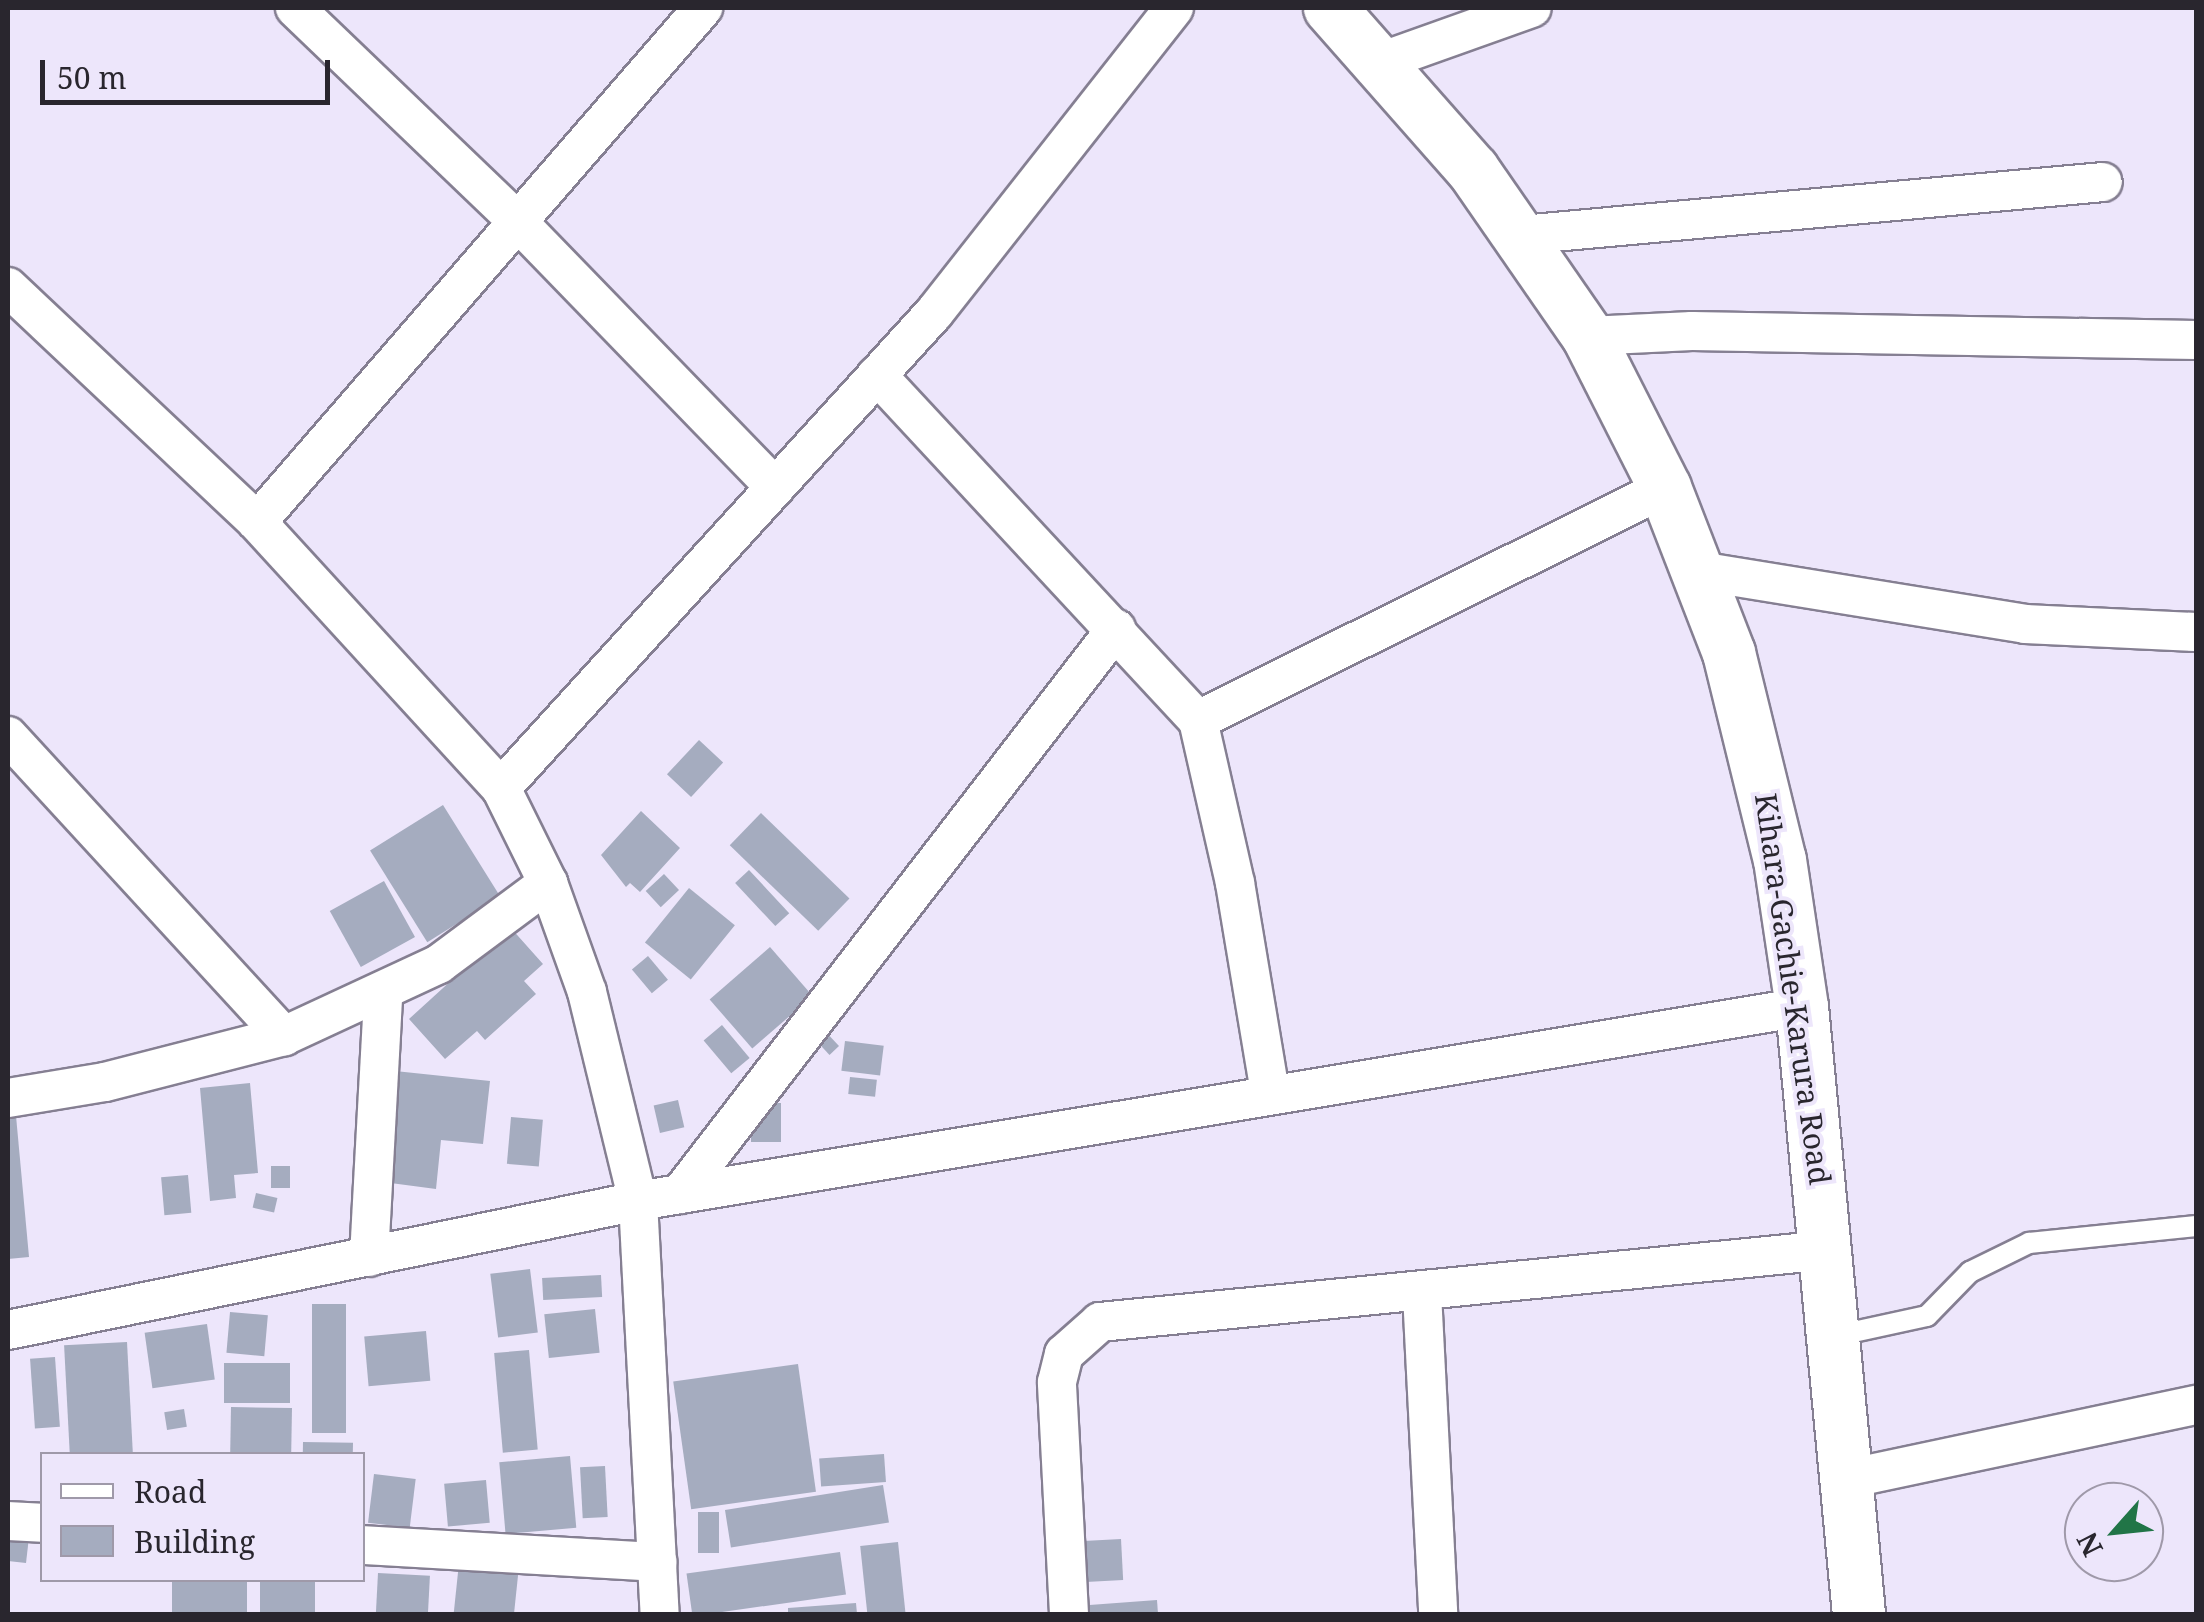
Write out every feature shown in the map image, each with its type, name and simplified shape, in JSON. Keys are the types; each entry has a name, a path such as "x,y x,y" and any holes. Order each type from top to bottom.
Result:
{"street":[{"path":"296,8 517,221 775,487"},
{"path":"257,522 703,8"},
{"path":"501,788 934,313 1174,8"},
{"name":"Kihara-Gachie-Karura Road","path":"1330,8 1380,62 1521,236 1588,336 1666,488 1699,571 1758,754 1802,1006 1828,1250 1859,1614"},
{"path":"1380,62 1532,8"},
{"path":"1521,236 2103,182"},
{"path":"8,287 257,522 501,788 548,883 587,992 638,1201 660,1614"},
{"path":"1588,336 1712,331 2196,340"},
{"path":"877,375 1198,720 1235,884 1270,1094"},
{"path":"1198,720 1666,488"},
{"path":"1699,571 2024,624 2196,632"},
{"path":"680,1194 1116,629"},
{"path":"8,736 284,1036"},
{"path":"8,1098 105,1082 284,1036 382,996 439,964 548,883"},
{"path":"369,1256 382,996"},
{"path":"8,1330 638,1201 1802,1006"},
{"path":"1068,1614 1057,1382 1076,1339 1100,1322 1828,1250"},
{"path":"1422,1293 1438,1614"},
{"path":"1847,1479 2196,1406"},
{"path":"8,1521 40,1524"},
{"path":"365,1545 658,1562"}],"lane":[{"path":"1835,1336 1927,1316 1970,1272 2029,1243 2196,1226"}],"building":[{"path":"699,740 723,763 691,797 667,774"},
{"path":"443,805 500,897 427,942 370,851"},
{"path":"641,811 680,848 640,892 630,883 626,887 601,855"},
{"path":"761,813 849,898 818,931 730,845"},
{"path":"749,870 789,913 775,926 735,883"},
{"path":"664,874 679,890 661,907 646,891"},
{"path":"384,881 415,937 361,967 330,911"},
{"path":"689,888 735,925 691,980 645,942"},
{"path":"510,927 543,964 524,981 536,994 485,1040 477,1031 445,1059 409,1019"},
{"path":"770,947 813,996 752,1049 710,999"},
{"path":"648,956 668,980 652,993 632,969"},
{"path":"722,1025 750,1058 731,1073 704,1040"},
{"path":"824,1030 839,1046 829,1055 814,1039"},
{"path":"845,1041 884,1046 880,1076 841,1071"},
{"path":"395,1071 490,1081 483,1144 441,1140 436,1189 383,1182"},
{"path":"850,1077 877,1080 875,1097 848,1094"},
{"path":"250,1083 258,1173 234,1175 236,1198 210,1201 200,1088"},
{"path":"678,1100 684,1127 660,1133 654,1106"},
{"path":"751,1103 781,1103 781,1142 751,1142"},
{"path":"8,1105 15,1105 29,1257 8,1259"},
{"path":"511,1117 543,1120 539,1167 507,1164"},
{"path":"271,1166 290,1166 290,1188 271,1188"},
{"path":"188,1175 191,1213 164,1215 161,1177"},
{"path":"256,1193 277,1198 274,1213 253,1208"},
{"path":"530,1269 538,1333 498,1337 490,1274"},
{"path":"601,1275 602,1297 543,1300 542,1278"},
{"path":"312,1304 346,1304 346,1433 312,1433"},
{"path":"595,1309 600,1353 549,1358 544,1314"},
{"path":"230,1312 268,1315 264,1356 226,1353"},
{"path":"207,1324 215,1379 152,1388 145,1333"},
{"path":"426,1331 430,1381 369,1386 364,1336"},
{"path":"127,1342 133,1452 70,1452 64,1345"},
{"path":"529,1350 538,1450 503,1453 494,1353"},
{"path":"55,1357 60,1427 35,1429 30,1359"},
{"path":"224,1363 290,1363 290,1403 224,1403"},
{"path":"798,1364 816,1492 691,1509 673,1382"},
{"path":"231,1407 292,1408 291,1452 230,1452"},
{"path":"184,1409 187,1427 167,1430 164,1412"},
{"path":"303,1442 353,1443 353,1452 303,1452"},
{"path":"884,1454 886,1482 821,1486 819,1459"},
{"path":"570,1456 576,1528 506,1534 499,1462"},
{"path":"605,1466 608,1517 583,1518 580,1467"},
{"path":"374,1474 416,1479 410,1528 368,1523"},
{"path":"486,1480 490,1523 448,1526 444,1484"},
{"path":"883,1485 889,1523 731,1548 725,1510"},
{"path":"698,1512 719,1512 719,1553 698,1553"},
{"path":"8,1534 29,1537 26,1563 8,1561"},
{"path":"1121,1539 1123,1580 1081,1582 1079,1541"},
{"path":"898,1542 906,1614 867,1614 860,1546"},
{"path":"840,1552 846,1595 692,1614 687,1574"},
{"path":"459,1563 519,1569 514,1614 454,1614"},
{"path":"378,1573 430,1576 428,1614 376,1614"},
{"path":"172,1582 247,1582 247,1614 172,1614"},
{"path":"260,1582 315,1582 315,1614 260,1614"},
{"path":"1157,1600 1158,1614 1077,1614 1076,1606"},
{"path":"856,1603 857,1614 788,1614 788,1608"}]}
